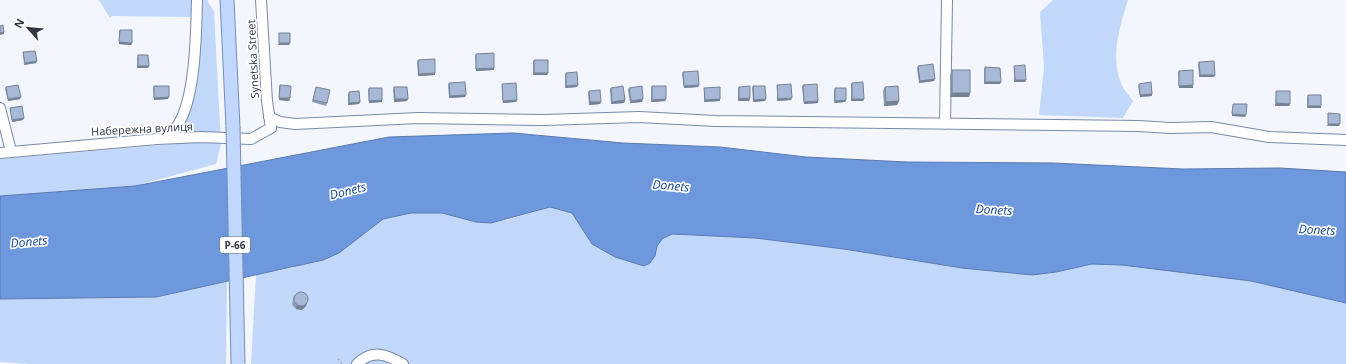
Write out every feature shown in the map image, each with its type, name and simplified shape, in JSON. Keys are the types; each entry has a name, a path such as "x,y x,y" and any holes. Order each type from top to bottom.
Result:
{"main road":[{"name":"Р-66","path":"227,0 233,127 238,364"}],"street":[{"path":"157,139 170,136 178,127 189,100 196,39 197,0"},
{"name":"Synetska Street","path":"261,0 269,117"},
{"path":"945,124 947,0"},
{"path":"0,108 11,151"},
{"path":"269,117 280,122 295,124 418,118 543,120 639,117 716,121 1211,128 1269,137 1346,140"},
{"name":"Набережна вулиця","path":"0,153 157,139 201,137 252,139 271,128 269,117"},
{"path":"357,364 364,356 375,354 387,356 403,364"}],"path":[{"path":"338,359 342,364"}],"shaded area":[{"path":"99,0 207,0 214,12 221,144 216,164 135,186 0,196 0,159 184,143 181,125 193,92 193,17 112,16 110,18"},
{"path":"1053,0 1128,0 1119,30 1116,51 1116,62 1121,83 1133,101 1123,118 1039,115 1044,67 1040,12"},
{"path":"550,207 572,213 592,244 644,266 652,260 660,242 672,234 755,238 844,249 962,268 1032,275 1056,272 1092,264 1122,265 1251,281 1346,303 1346,364 251,364 256,275 292,268 366,232 383,219 411,212 442,213 476,222 507,220"},
{"path":"227,281 226,364 29,364 0,362 0,299 156,297"}],"water":[{"name":"Donets","path":"513,133 623,143 720,147 806,157 907,162 1053,163 1183,169 1280,168 1346,172 1346,303 1251,281 1122,265 1092,264 1056,272 1032,275 962,268 844,249 755,238 672,234 662,239 657,246 655,256 650,263 644,266 615,257 592,244 572,213 550,207 491,223 476,222 442,213 411,213 383,219 339,253 323,260 156,297 0,299 0,196 135,186 389,137"}],"building":[{"path":"3,25 4,32 0,33 0,26"},
{"path":"120,30 132,30 132,43 119,42"},
{"path":"279,33 290,33 290,43 279,43"},
{"path":"35,51 37,61 25,63 23,52"},
{"path":"494,53 494,68 476,69 476,54"},
{"path":"138,55 148,55 149,66 138,66"},
{"path":"435,59 435,73 419,74 418,60"},
{"path":"534,60 548,60 548,73 534,73"},
{"path":"1214,61 1215,75 1200,75 1199,62"},
{"path":"933,64 935,79 920,81 918,66"},
{"path":"1025,65 1026,80 1015,80 1014,66"},
{"path":"985,67 1000,68 1001,82 985,82"},
{"path":"952,70 970,70 970,93 952,93"},
{"path":"1193,70 1193,85 1179,86 1179,71"},
{"path":"698,71 699,85 684,86 683,72"},
{"path":"577,72 578,85 566,86 566,73"},
{"path":"465,82 466,95 450,96 449,83"},
{"path":"863,82 864,99 852,99 852,83"},
{"path":"1151,82 1152,94 1140,95 1139,84"},
{"path":"516,83 517,100 503,101 502,84"},
{"path":"791,84 792,98 778,99 777,85"},
{"path":"817,84 818,101 804,102 803,85"},
{"path":"18,85 21,97 8,99 6,87"},
{"path":"280,85 291,86 290,98 279,98"},
{"path":"154,86 169,86 169,97 154,98"},
{"path":"623,86 625,100 612,102 611,88"},
{"path":"642,86 643,99 631,101 629,88"},
{"path":"652,86 666,86 666,99 652,100"},
{"path":"750,86 750,98 739,99 739,87"},
{"path":"753,86 765,86 766,99 754,100"},
{"path":"898,86 899,101 886,102 885,87"},
{"path":"316,87 330,90 327,103 313,100"},
{"path":"394,87 407,87 408,99 395,99"},
{"path":"720,87 720,99 705,100 704,88"},
{"path":"369,88 382,88 382,100 369,101"},
{"path":"835,88 846,88 846,100 835,101"},
{"path":"600,90 601,102 590,102 589,91"},
{"path":"359,91 360,102 349,103 349,92"},
{"path":"1276,91 1290,91 1290,104 1276,103"},
{"path":"1308,95 1321,95 1321,106 1308,106"},
{"path":"1233,104 1247,104 1246,115 1232,114"},
{"path":"22,106 24,118 12,120 10,108"},
{"path":"1328,113 1340,114 1340,124 1328,124"},
{"path":"298,292 304,292 308,296 308,302 304,306 298,306 294,302 294,296"}]}
